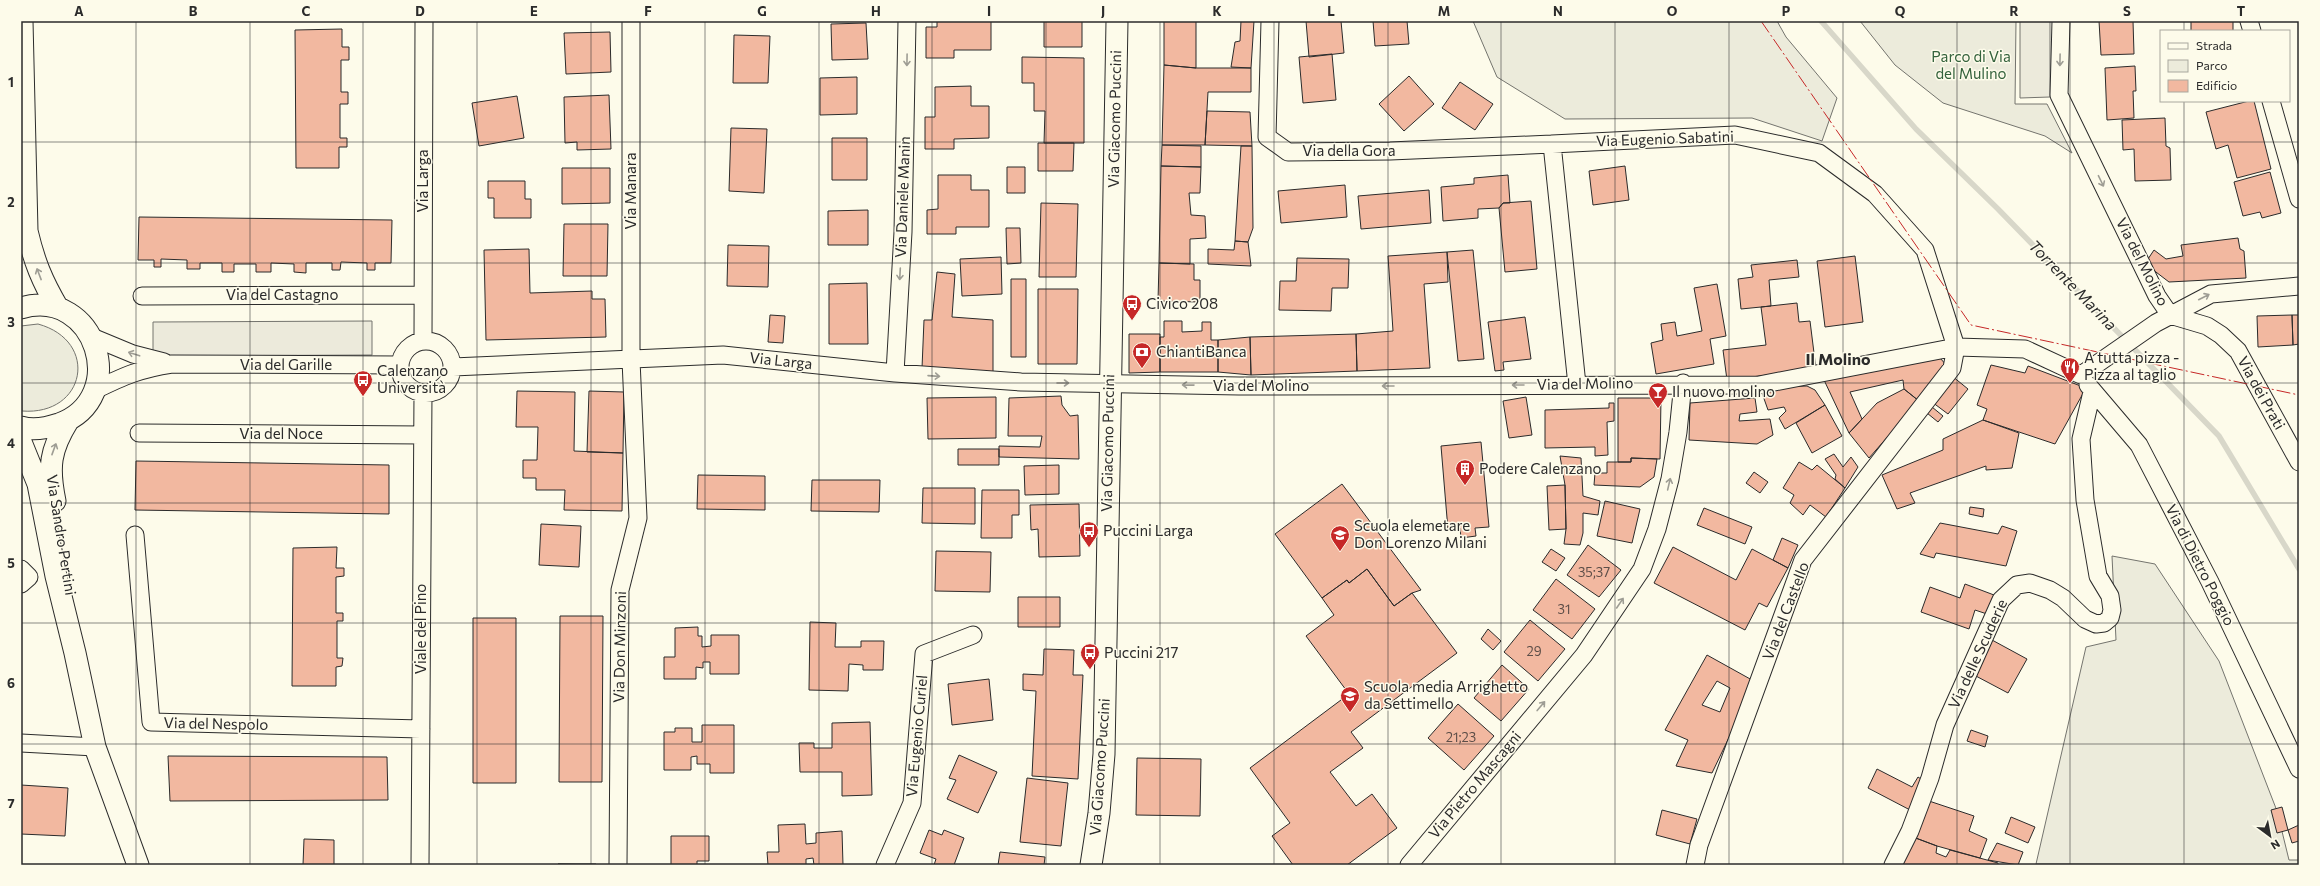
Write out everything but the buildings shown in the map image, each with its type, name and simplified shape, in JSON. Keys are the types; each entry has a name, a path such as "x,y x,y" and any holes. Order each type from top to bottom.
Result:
{"street":[{"name":"Via Sandro Pertini","path":"22,21 22,85 27,231 33,257 41,280 58,308"},
{"name":"Via Larga","path":"424,21 422,295 424,340"},
{"name":"Via Manara","path":"631,21 631,360"},
{"name":"Via Daniele Manin","path":"895,374 903,232 907,21"},
{"name":"Via Giacomo Puccini","path":"1092,865 1099,813 1104,754 1109,383 1117,21"},
{"name":"Via della Gora","path":"1270,21 1268,137 1288,152 1390,151 1552,144"},
{"name":"Via del Molino","path":"1109,383 1239,386 1683,383 1759,385 1956,347 2025,349 2081,375 2163,319 2156,296 2060,95 2061,21"},
{"path":"2271,102 2299,199"},
{"name":"Via Eugenio Sabatini","path":"1552,144 1735,135 1819,153 1875,194 1925,250 1956,347"},
{"path":"1552,144 1577,384"},
{"name":"Via Sandro Pertini","path":"21,268 27,231"},
{"path":"2163,319 2211,294 2299,286"},
{"name":"Via del Castagno","path":"142,296 422,295"},
{"name":"Via Sandro Pertini","path":"21,308 32,304 58,308 71,315 83,324 92,336 97,350 99,363 95,390 84,408 68,421 48,428 27,429 21,427"},
{"name":"Via dei Prati","path":"2163,319 2207,326 2221,335 2238,351 2299,462"},
{"name":"Via del Garille","path":"92,336 133,354 172,364"},
{"path":"424,340 439,343 448,350 453,366 451,377 447,384 436,392 423,393 415,391 405,383 400,365 402,355 408,348 424,340"},
{"name":"Via del Castello","path":"1695,865 1699,845 1804,560 1952,368 1956,347"},
{"name":"Via Larga","path":"453,366 631,360 723,355 895,374 1021,382 1109,383"},
{"name":"Via Don Minzoni","path":"618,865 620,590 638,518 631,360"},
{"name":"Via del Garille","path":"95,390 127,374 147,368 172,364 400,365"},
{"name":"Via di Dietro Poggio","path":"2081,375 2092,392 2139,445 2210,582 2299,769"},
{"name":"Via Pietro Mascagni","path":"1409,865 1584,655 1642,569 1658,529 1670,479 1678,432 1683,383"},
{"name":"Via delle Scuderie","path":"1894,865 1910,831 1930,778 1945,725 2001,600 2017,584 2030,583 2050,590 2063,598 2085,619 2096,624 2104,623 2110,618 2112,610 2110,596 2098,576 2085,500 2081,439 2092,392"},
{"name":"Viale del Pino","path":"420,865 423,393"},
{"name":"Via Sandro Pertini","path":"68,421 59,436 51,455 50,479 69,573 76,653"},
{"name":"Via del Noce","path":"139,433 422,435"},
{"name":"Via Sandro Pertini","path":"21,442 38,484 56,576 76,653 95,748 138,865"},
{"name":"Via del Nespolo","path":"135,535 151,722 421,729"},
{"path":"21,568 28,577 21,584"},
{"name":"Via Eugenio Curiel","path":"885,865 912,803 924,654 973,635"},
{"path":"21,743 95,748"}],"green space":[{"path":"1473,21 1777,21 1786,37 1837,98 1822,141 1752,118 1565,119 1497,77"},
{"name":"Parco di Via del Mulino","path":"1860,21 2016,21 2015,104 2047,104 2072,153 2045,136 1943,103 1895,65"},
{"path":"38,324 58,333 71,345 77,360 77,376 72,390 60,402 44,409 22,411 21,326"},
{"path":"2112,556 2155,564 2219,661 2277,811 2289,860 2299,860 2299,865 2036,864 2086,647 2116,640"}],"shaded area":[{"path":"2020,21 2050,21 2050,97 2020,98"},
{"path":"372,321 372,355 153,356 153,322"}],"waterway":[{"name":"Torrente Marina","path":"1821,21 1916,129 1998,209 2219,436 2299,569"}],"power":[{"path":"1761,21 1971,325 2299,395"}],"place":[{"name":"Civico 208","path":"1132,321"},
{"name":"ChiantiBanca","path":"1142,369"},
{"name":"A tutta pizza - Pizza al taglio","path":"2070,384"},
{"name":"Calenzano Università","path":"363,397"},
{"name":"Il nuovo molino","path":"1658,409"},
{"name":"Podere Calenzano","path":"1465,486"},
{"name":"Puccini Larga","path":"1089,548"},
{"name":"Scuola elemetare Don Lorenzo Milani","path":"1340,552"},
{"name":"Puccini 217","path":"1090,670"},
{"name":"Scuola media Arrighetto da Settimello","path":"1350,713"}],"district":[{"name":"Il Molino","path":"1838,359"}]}
